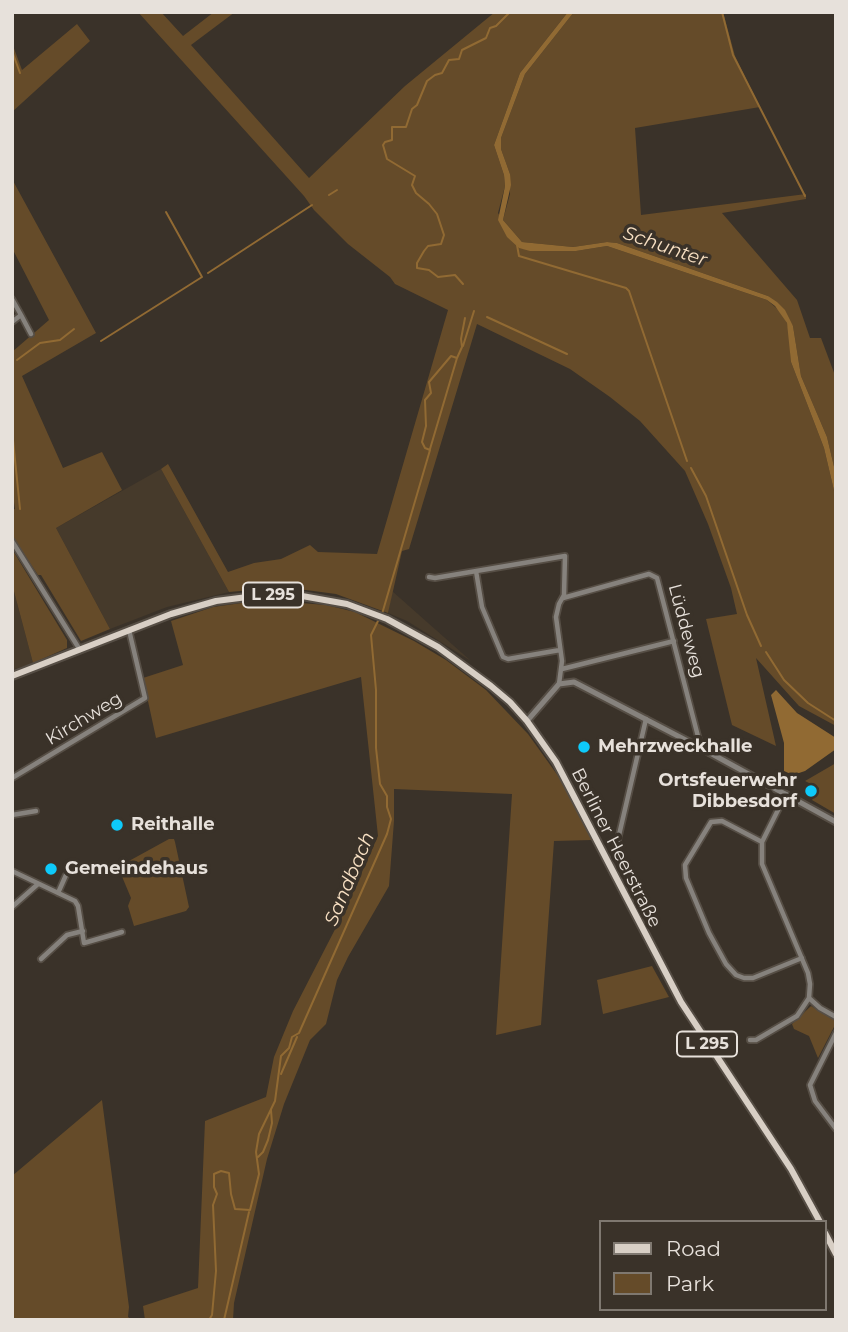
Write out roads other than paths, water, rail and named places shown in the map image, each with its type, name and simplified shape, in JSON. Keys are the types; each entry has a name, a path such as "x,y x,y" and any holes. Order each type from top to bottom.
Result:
{"main road":[{"name":"Berliner Heerstraße","path":"12,676 171,614 216,601 263,595 319,598 347,604 387,619 438,647 510,702 556,762 686,1010 791,1169 819,1220"},
{"path":"827,1237 836,1254"}],"street":[{"path":"12,299 31,334"},
{"path":"12,322 21,315"},
{"path":"12,541 80,650"},
{"path":"429,577 435,579 565,556 563,598 556,617 562,669 559,684 527,721"},
{"path":"476,571 482,607 503,657 508,659 560,650"},
{"name":"Lüddeweg","path":"563,598 652,574 659,582 701,748"},
{"name":"Kirchweg","path":"12,778 145,698 129,630"},
{"path":"562,669 674,641"},
{"path":"559,684 575,682 836,822"},
{"path":"616,848 646,719"},
{"path":"750,1040 756,1040 797,1016 808,998 810,978 762,864 762,842 786,794"},
{"path":"12,815 36,811"},
{"path":"762,842 722,821 711,822 685,865 685,878 709,933 726,964 736,975 754,978 802,958"},
{"path":"12,871 77,903 84,943 122,932"},
{"path":"58,892 66,875"},
{"path":"12,907 38,884"},
{"path":"41,959 67,935 83,931"},
{"path":"808,998 836,1017"},
{"path":"836,1033 813,1078 810,1090 814,1101 836,1129"}],"waterway":[{"name":"Sandbach","path":"463,284 455,275 438,277 429,270 417,268 417,263 428,246 441,244 444,235 437,214 416,193 412,185 415,176 387,159 383,145 392,140 392,127 406,127 427,81 442,73 449,60 459,59 462,50 486,38 490,28 496,26 510,12"},
{"path":"722,12 733,55 805,196"},
{"path":"12,51 20,73"},
{"path":"329,195 337,190"},
{"path":"208,273 312,205"},
{"path":"101,341 202,277 166,212"},
{"path":"517,245 519,256 629,291 687,461"},
{"path":"463,346 474,311"},
{"path":"487,317 567,354"},
{"name":"Sandbach","path":"382,614 430,450 425,448 422,442 426,426 425,400 431,393 429,382 451,356 457,358 462,347 465,318"},
{"path":"17,360 40,343 60,340 74,329"},
{"path":"430,449 457,358"},
{"path":"12,430 20,509"},
{"path":"691,468 706,496 747,615 761,646"},
{"name":"Sandbach","path":"209,1320 212,1315 216,1271 213,1205 217,1194 214,1174 221,1171 229,1173 235,1209 250,1210 259,1174 256,1152 259,1134 275,1101 281,1056 289,1048 292,1037 299,1033 387,834 391,819 387,796 380,784 376,748 376,690 371,635 379,619"},
{"path":"766,652 784,680 808,703 836,721"},
{"path":"281,1074 297,1037"},
{"path":"258,1157 268,1140 272,1123 271,1110"},
{"path":"224,1320 249,1212"}],"place":[{"name":"Mehrzweckhalle","path":"584,747"},
{"name":"Ortsfeuerwehr Dibbesdorf","path":"811,791"},
{"name":"Reithalle","path":"117,825"},
{"name":"Gemeindehaus","path":"51,869"}],"water label":[{"name":"Schunter","path":"665,247"}]}
